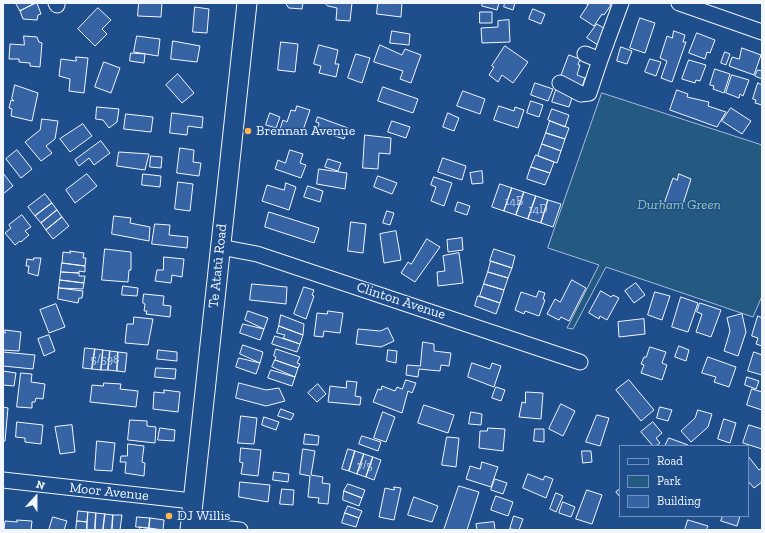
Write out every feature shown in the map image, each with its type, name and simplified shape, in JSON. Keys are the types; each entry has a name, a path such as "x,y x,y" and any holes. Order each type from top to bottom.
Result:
{"main road":[{"name":"Te Atatū Road","path":"190,527 247,3"}],"street":[{"path":"560,83 581,94 590,93 600,60 621,3"},
{"path":"679,3 762,32"},
{"path":"584,54 600,60"},
{"name":"Clinton Avenue","path":"220,247 257,254 580,362"},
{"name":"Moor Avenue","path":"3,480 192,501"},
{"path":"190,527 240,530"}],"green space":[{"name":"Durham Green","path":"602,93 762,145 762,296 753,317 606,267 573,329 567,328 599,265 548,248"}],"building":[{"path":"18,3 35,3 20,11 16,4"},
{"path":"37,3 41,14 38,15 37,20 23,19 20,11"},
{"path":"139,3 162,3 161,17 138,16"},
{"path":"286,3 303,3 302,9 289,8"},
{"path":"325,3 352,3 350,21 336,20 337,8 328,6"},
{"path":"378,3 402,3 401,17 377,14"},
{"path":"483,3 499,3 497,10 482,6"},
{"path":"505,3 515,3 513,10 504,7"},
{"path":"585,3 608,3 611,5 604,15 602,14 594,26 580,17 588,5"},
{"path":"195,7 209,9 207,33 193,32"},
{"path":"98,8 111,20 102,29 107,34 95,46 78,29"},
{"path":"533,9 545,14 541,24 529,19"},
{"path":"480,12 492,12 492,23 480,23"},
{"path":"640,18 655,23 645,53 630,48"},
{"path":"509,20 510,42 482,43 481,28 498,27 498,21"},
{"path":"597,24 607,30 598,45 587,38"},
{"path":"392,31 410,34 409,45 390,43"},
{"path":"674,31 685,35 683,42 686,42 672,82 661,78 667,61 660,58 667,36 672,38"},
{"path":"697,33 715,40 710,53 707,52 705,59 689,53"},
{"path":"24,36 37,37 39,42 42,43 40,67 30,66 30,63 19,62 19,59 9,59 10,44 24,45"},
{"path":"137,36 160,39 158,56 134,52"},
{"path":"173,41 200,46 197,62 171,59"},
{"path":"281,42 298,44 295,72 278,70"},
{"path":"319,45 338,50 335,64 339,64 336,77 319,73 321,66 314,64"},
{"path":"380,45 402,55 405,49 421,55 411,83 400,79 403,71 374,62"},
{"path":"505,46 528,62 513,83 502,75 498,82 489,75 494,67 492,66"},
{"path":"621,47 632,51 627,64 617,61"},
{"path":"742,48 761,55 754,75 729,66 732,57 739,59"},
{"path":"725,52 730,54 726,65 721,63"},
{"path":"131,53 145,54 144,63 130,61"},
{"path":"356,54 370,58 362,83 348,78"},
{"path":"569,55 580,59 577,75 585,78 582,87 560,79"},
{"path":"76,57 88,58 84,93 69,91 70,79 59,76 61,59 76,61"},
{"path":"650,59 661,62 656,76 645,72"},
{"path":"689,60 706,65 700,81 696,80 695,83 682,79"},
{"path":"104,62 120,68 111,93 95,87"},
{"path":"715,69 730,74 724,93 713,89 714,86 710,85"},
{"path":"758,70 762,71 762,79 755,76"},
{"path":"178,74 194,93 182,103 166,85"},
{"path":"732,75 749,80 743,96 740,94 739,98 726,93"},
{"path":"535,83 553,89 548,101 531,95"},
{"path":"758,83 762,85 762,105 755,103 756,100 753,99"},
{"path":"15,85 38,93 32,121 11,116 12,109 9,108 11,100 14,101 12,99"},
{"path":"383,87 418,99 413,113 378,101"},
{"path":"557,87 574,92 569,107 552,102"},
{"path":"677,90 688,94 687,97 709,102 708,106 726,112 717,127 670,110"},
{"path":"463,91 485,99 480,114 457,106"},
{"path":"531,101 543,105 539,117 527,113"},
{"path":"297,106 310,110 301,136 280,129 283,120 287,122 291,110 295,111"},
{"path":"499,106 514,111 515,107 524,110 518,128 494,120"},
{"path":"97,107 119,109 117,122 109,128 103,120 96,119"},
{"path":"731,108 751,121 742,134 722,121"},
{"path":"552,109 569,115 565,127 548,120"},
{"path":"172,113 203,117 202,128 188,126 187,135 170,133"},
{"path":"270,113 280,117 276,128 266,125"},
{"path":"448,113 459,118 454,131 443,127"},
{"path":"126,114 153,117 151,132 124,129"},
{"path":"318,117 348,128 344,139 317,130 319,123 316,122"},
{"path":"42,119 58,121 55,139 46,146 52,153 41,161 25,142 40,130"},
{"path":"392,121 410,127 406,138 388,132"},
{"path":"550,121 569,128 565,139 546,133"},
{"path":"83,124 92,136 70,152 60,139"},
{"path":"546,133 565,139 561,151 542,144"},
{"path":"365,135 391,138 390,154 379,153 378,169 363,168"},
{"path":"101,141 110,153 94,165 89,158 79,166 75,160"},
{"path":"542,144 561,151 557,163 538,156"},
{"path":"180,148 194,150 193,162 201,163 199,176 177,173"},
{"path":"17,150 32,169 21,178 6,159"},
{"path":"290,150 303,154 300,163 306,165 301,178 275,169 278,160 285,163"},
{"path":"119,152 149,154 145,170 117,166"},
{"path":"536,155 554,162 550,173 531,167"},
{"path":"151,156 162,157 161,168 150,167"},
{"path":"443,158 466,166 462,180 438,172"},
{"path":"328,159 341,163 338,171 325,167"},
{"path":"531,167 550,173 545,185 527,179"},
{"path":"319,169 347,173 345,189 317,184"},
{"path":"482,171 483,183 472,184 470,173"},
{"path":"3,173 13,186 3,194"},
{"path":"87,174 97,186 75,203 66,190"},
{"path":"143,174 161,176 160,187 142,185"},
{"path":"679,174 691,179 682,207 673,204 672,207 664,204 673,178 677,180"},
{"path":"378,176 397,183 392,194 374,187"},
{"path":"434,177 452,183 444,206 431,201 436,187 431,185"},
{"path":"178,182 193,184 190,211 175,209"},
{"path":"286,183 296,187 289,210 262,201 267,185 284,190"},
{"path":"500,184 512,188 504,211 492,207"},
{"path":"308,186 323,191 320,202 304,197"},
{"path":"512,188 524,192 516,215 504,211"},
{"path":"524,192 536,196 528,219 516,215"},
{"path":"45,194 52,203 35,216 28,207"},
{"path":"536,196 548,200 541,223 528,219"},
{"path":"548,200 561,204 553,227 541,223"},
{"path":"458,202 470,206 467,215 455,211"},
{"path":"52,203 57,210 41,223 35,216"},
{"path":"57,210 62,217 46,230 41,223"},
{"path":"387,211 394,213 390,225 383,223"},
{"path":"269,212 319,228 314,243 265,227"},
{"path":"22,215 31,227 25,231 29,235 15,245 5,233 11,228 9,225"},
{"path":"114,216 131,218 130,223 150,227 149,241 112,234"},
{"path":"62,217 69,226 53,239 46,230"},
{"path":"351,222 366,224 363,253 348,251"},
{"path":"155,224 170,225 169,235 188,237 187,248 152,244"},
{"path":"396,231 401,260 384,263 380,234"},
{"path":"462,238 463,250 448,252 447,240"},
{"path":"427,239 440,247 415,282 401,273 408,262 411,264"},
{"path":"105,249 131,252 131,270 129,270 128,282 102,280"},
{"path":"494,249 515,256 512,268 490,261"},
{"path":"70,251 84,253 83,258 86,258 85,266 62,263 63,252 70,253"},
{"path":"459,253 463,283 438,286 437,272 445,271 443,256"},
{"path":"164,257 184,259 182,277 172,275 171,283 155,281 157,270 163,270"},
{"path":"34,258 41,258 38,276 28,273 29,266 26,266 27,259 33,260"},
{"path":"491,261 512,268 508,278 488,272"},
{"path":"62,263 85,266 85,272 61,272"},
{"path":"61,272 79,273 79,276 85,276 84,283 60,280"},
{"path":"488,272 508,278 504,290 484,284"},
{"path":"60,280 84,283 83,289 59,288"},
{"path":"572,280 586,288 569,321 561,317 559,320 547,314 555,299 560,302"},
{"path":"636,283 645,295 634,303 625,291"},
{"path":"252,284 287,287 286,304 250,300"},
{"path":"484,284 504,290 500,303 480,296"},
{"path":"123,286 138,288 137,296 122,295"},
{"path":"304,287 314,290 312,295 314,296 306,319 294,314"},
{"path":"59,288 83,291 82,298 79,298 78,303 58,299"},
{"path":"539,291 545,293 543,299 545,300 539,316 525,311 524,314 515,310 521,292 536,297"},
{"path":"601,291 611,297 613,295 619,298 607,320 600,316 599,319 589,313"},
{"path":"655,292 670,296 662,320 648,315"},
{"path":"144,294 164,296 163,305 171,306 170,317 146,314 147,311 144,311 145,304 143,303"},
{"path":"478,296 500,303 496,314 475,306"},
{"path":"681,297 698,303 688,332 672,327"},
{"path":"700,303 721,310 711,337 696,332 702,314 697,312"},
{"path":"56,304 65,327 49,333 40,310"},
{"path":"248,311 268,318 264,329 245,320"},
{"path":"328,311 343,313 340,333 324,331 323,337 314,336 317,313 327,314"},
{"path":"742,314 746,332 738,356 724,351 730,331 727,318"},
{"path":"281,315 304,324 303,335 279,326"},
{"path":"758,316 762,318 762,346 756,344 758,338 752,336"},
{"path":"134,317 153,319 148,345 125,343 127,324 133,324"},
{"path":"644,319 645,334 619,337 618,322"},
{"path":"243,324 264,329 260,340 240,333"},
{"path":"279,326 303,335 300,344 283,338 285,335 277,333"},
{"path":"388,328 394,341 381,347 356,344 358,329 380,331"},
{"path":"5,330 21,332 19,351 3,350 3,333 5,333"},
{"path":"49,335 55,351 44,356 38,339"},
{"path":"275,336 300,344 297,352 272,344"},
{"path":"423,342 434,344 434,351 451,353 449,366 441,365 440,371 419,369 418,377 406,375 407,365 420,366"},
{"path":"243,345 263,352 260,363 240,354"},
{"path":"679,346 689,350 686,361 675,357"},
{"path":"650,347 666,352 662,363 667,365 662,380 641,373 644,365 641,364"},
{"path":"85,348 95,349 92,369 83,368"},
{"path":"95,349 103,350 101,370 92,369"},
{"path":"276,349 300,357 297,363 300,364 298,368 275,360 276,357 274,356"},
{"path":"103,350 110,351 108,370 101,370"},
{"path":"158,350 177,352 177,361 157,359"},
{"path":"388,350 397,351 396,363 387,361"},
{"path":"110,351 118,352 117,371 108,370"},
{"path":"3,352 35,355 33,369 3,366"},
{"path":"118,352 127,353 125,372 117,371"},
{"path":"754,352 762,355 762,375 748,371"},
{"path":"708,357 736,367 729,387 714,382 716,377 702,373"},
{"path":"239,358 260,363 256,374 236,367"},
{"path":"275,360 298,368 295,377 272,367"},
{"path":"472,363 490,369 492,363 501,366 494,387 468,377"},
{"path":"156,368 176,369 175,379 155,377"},
{"path":"271,370 295,377 292,386 268,378"},
{"path":"3,371 16,373 14,386 3,385"},
{"path":"21,373 32,374 31,382 45,384 43,399 36,398 35,402 32,402 32,408 17,407"},
{"path":"747,377 759,381 756,389 745,385"},
{"path":"406,380 416,383 412,393 408,391 402,413 373,402 378,389 381,390 382,386 395,391 397,387 402,389"},
{"path":"629,380 654,410 641,421 616,390"},
{"path":"347,381 357,382 355,396 361,397 360,405 328,402 330,386 346,388"},
{"path":"104,383 121,384 120,389 138,391 136,407 90,402 92,385 103,386"},
{"path":"239,383 266,390 279,388 285,401 266,406 236,398"},
{"path":"318,384 326,394 317,402 308,393"},
{"path":"496,387 505,390 501,401 492,398"},
{"path":"752,389 762,392 762,410 747,405"},
{"path":"164,390 180,392 178,412 153,409 154,392 164,393"},
{"path":"526,392 543,393 541,419 519,417 522,402 525,403"},
{"path":"561,404 575,411 563,436 549,429"},
{"path":"424,405 454,415 448,433 418,423"},
{"path":"3,407 8,408 5,441 3,441"},
{"path":"660,407 672,410 668,421 657,418"},
{"path":"281,409 294,414 291,420 278,416"},
{"path":"698,410 712,414 708,427 691,442 681,431 695,418"},
{"path":"383,412 395,417 386,442 374,438"},
{"path":"471,412 482,414 481,425 469,424"},
{"path":"597,415 609,418 600,446 586,442"},
{"path":"241,416 257,418 254,444 238,443"},
{"path":"264,417 279,422 276,430 262,425"},
{"path":"724,419 736,423 730,443 718,439"},
{"path":"130,420 147,421 147,426 156,427 155,443 128,440"},
{"path":"17,422 43,425 41,444 25,442 25,438 16,437"},
{"path":"653,422 662,433 656,438 660,443 657,445 652,445 641,432"},
{"path":"72,425 75,452 60,454 55,427"},
{"path":"749,425 762,429 762,449 743,443"},
{"path":"160,428 175,430 174,441 158,440"},
{"path":"488,428 505,429 503,451 479,448 480,431 487,431"},
{"path":"535,429 544,429 544,442 534,441"},
{"path":"305,434 319,436 318,445 304,444"},
{"path":"362,436 381,442 378,451 359,444"},
{"path":"447,437 459,438 456,467 442,465"},
{"path":"669,438 688,445 666,445"},
{"path":"97,441 115,443 112,471 95,470"},
{"path":"128,444 144,446 142,462 145,463 144,476 125,473 126,462 120,462 121,456 127,456"},
{"path":"241,448 261,450 258,476 241,474 243,463 240,462"},
{"path":"303,449 315,451 311,475 323,477 322,483 330,484 328,504 318,503 319,498 308,497 310,476 300,474"},
{"path":"348,449 355,451 349,471 342,469"},
{"path":"355,451 364,454 357,474 349,471"},
{"path":"582,451 591,451 592,462 583,463"},
{"path":"364,454 373,457 366,477 357,474"},
{"path":"373,457 381,460 374,480 366,477"},
{"path":"749,457 759,470 762,468 762,482 754,488 749,482"},
{"path":"482,462 498,467 491,487 466,479 470,466 480,469"},
{"path":"274,472 289,474 288,482 273,480"},
{"path":"528,474 543,480 545,476 553,479 546,498 523,488"},
{"path":"495,479 507,483 503,494 491,490"},
{"path":"240,482 270,485 268,502 239,497"},
{"path":"348,484 365,490 362,498 344,491"},
{"path":"459,486 479,492 467,530 444,530"},
{"path":"394,487 401,488 394,520 379,517 385,488 394,490"},
{"path":"282,489 294,490 293,505 280,504"},
{"path":"587,490 602,495 592,524 576,519"},
{"path":"344,491 362,498 359,506 343,500"},
{"path":"556,493 563,496 556,512 550,509"},
{"path":"496,496 513,502 508,516 491,510"},
{"path":"414,497 438,506 432,522 408,515"},
{"path":"563,502 575,507 571,517 559,513"},
{"path":"348,506 362,511 359,518 345,513"},
{"path":"78,511 88,512 87,522 77,521"},
{"path":"88,512 96,513 95,530 87,530"},
{"path":"96,513 105,514 103,530 95,530"},
{"path":"345,513 359,518 356,527 342,523"},
{"path":"105,514 113,515 112,530 103,530"},
{"path":"113,515 122,515 120,530 112,530"},
{"path":"514,516 523,519 519,530 510,529"},
{"path":"53,517 67,521 64,530 49,530"},
{"path":"137,517 150,518 149,528 136,527"},
{"path":"723,517 740,517 737,526 721,521"},
{"path":"150,518 164,520 163,530 149,528"},
{"path":"17,520 32,521 31,530 4,530 5,521 17,522"},
{"path":"688,520 708,526 706,530 685,530"},
{"path":"77,521 87,522 87,530 76,530"},
{"path":"494,522 495,530 477,530 476,524"},
{"path":"140,527 152,529 161,530 140,530"}],"place":[{"name":"Brennan Avenue","path":"248,131"},
{"name":"DJ Willis","path":"169,516"}]}
